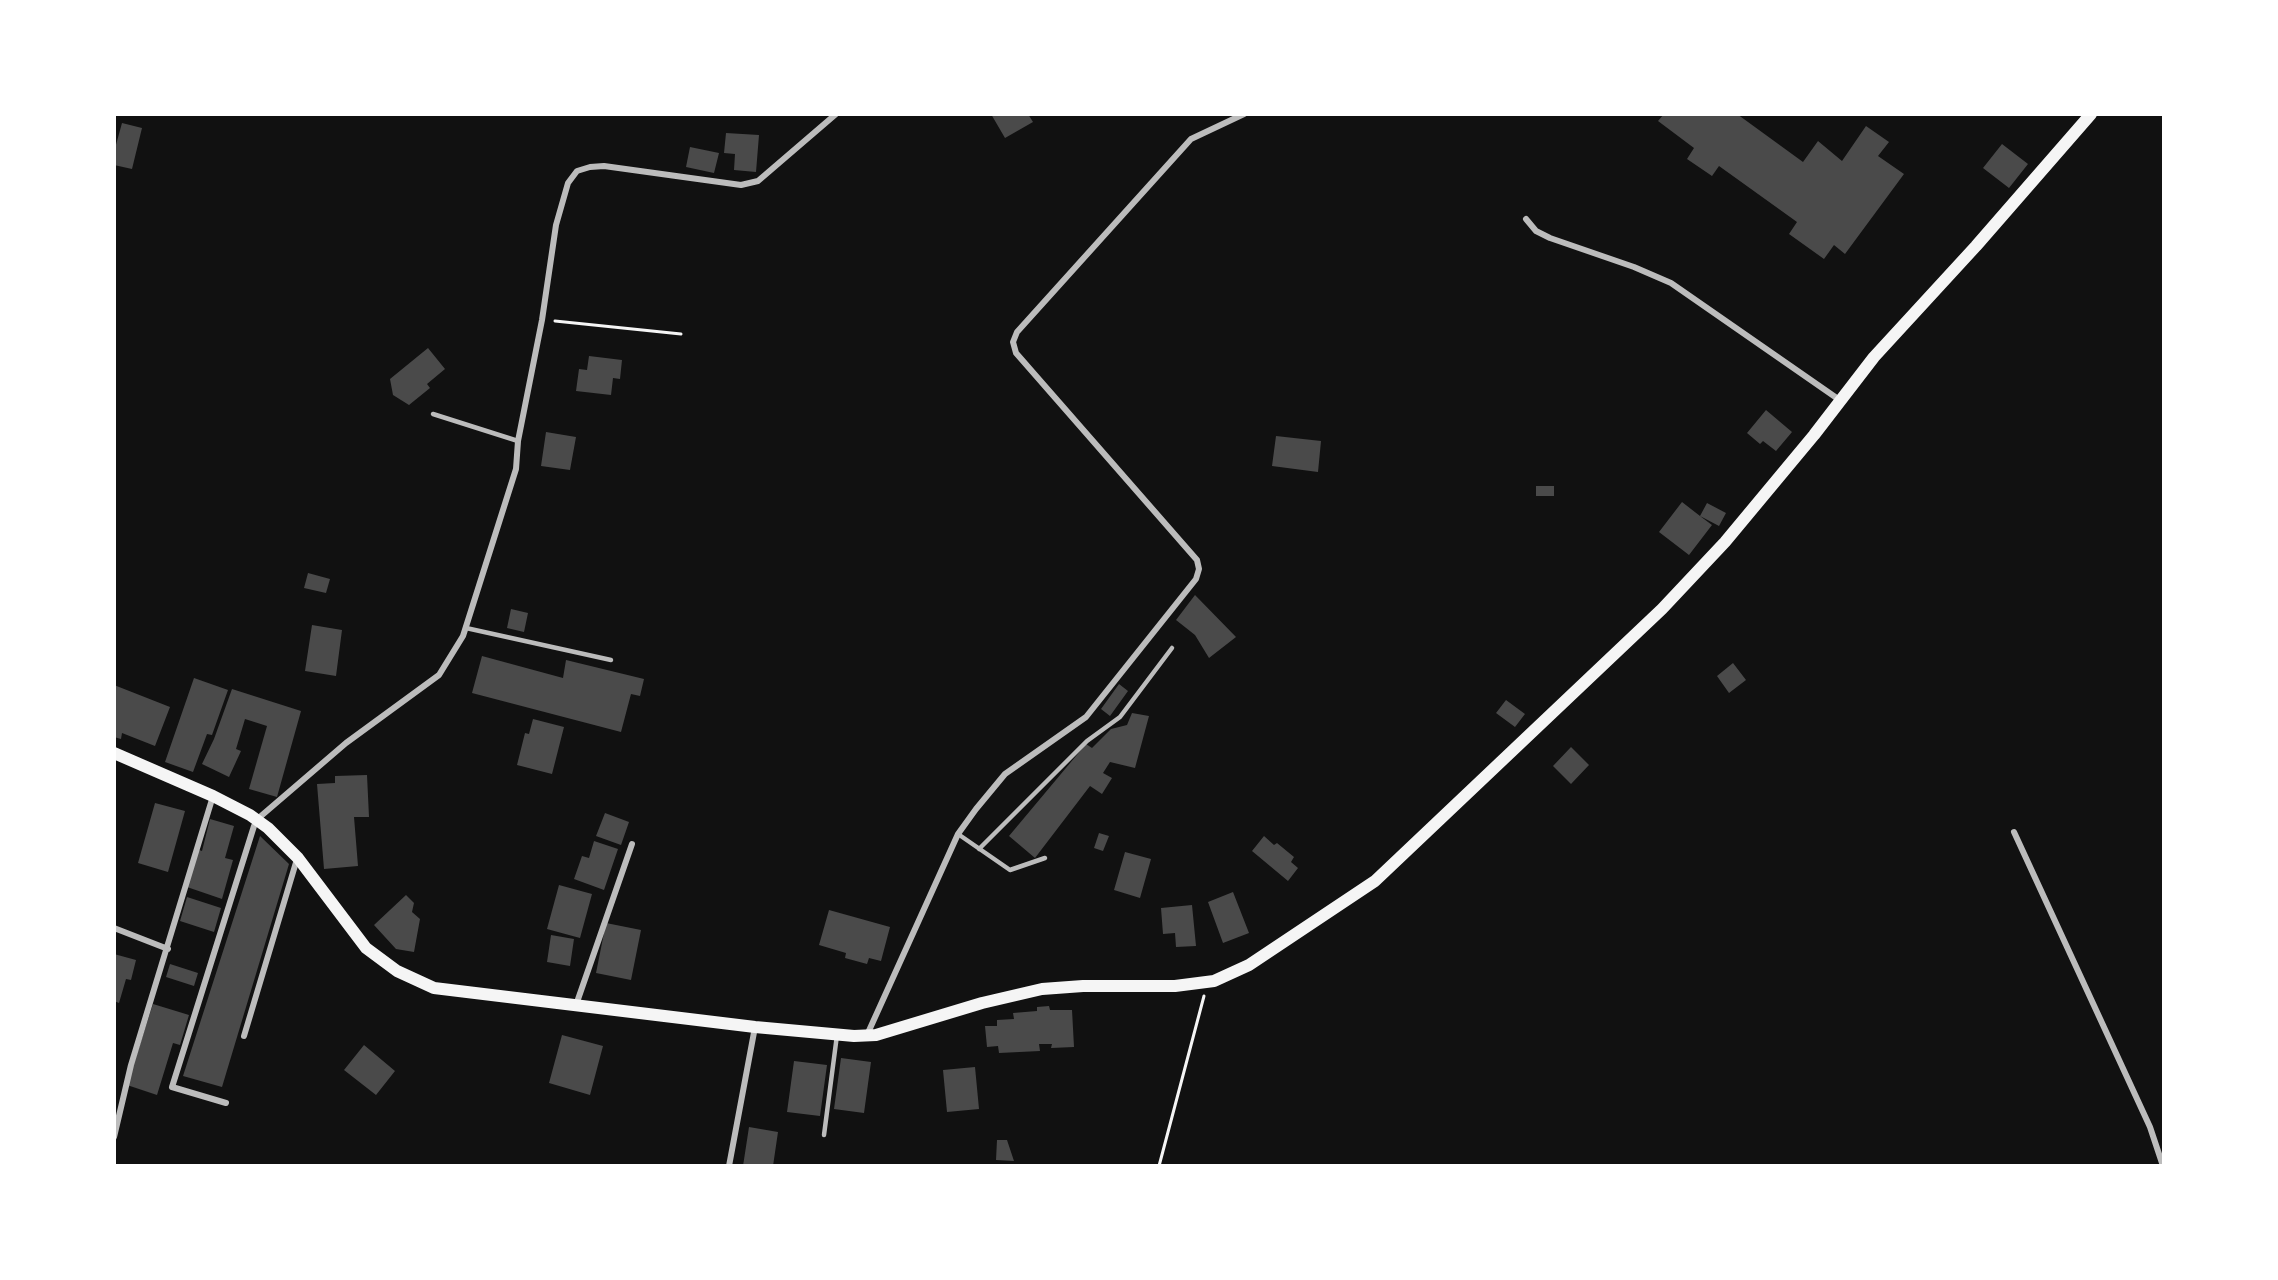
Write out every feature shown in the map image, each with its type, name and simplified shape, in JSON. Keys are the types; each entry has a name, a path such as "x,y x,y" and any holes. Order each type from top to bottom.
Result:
{"main road":[{"path":"114,753 213,796 257,820 276,835 298,858 361,942 397,972 434,988 755,1027 867,1036 1033,991 1083,986 1175,986 1207,982 1249,965 1362,890 1390,868 1469,789 1547,719 1677,594 1725,542 1841,401 1874,357 1976,246 2091,114"}],"street":[{"path":"226,1103 172,1087 257,820 369,724 439,675 463,636 516,469 518,441 542,320 556,225 568,183 578,171 604,166 741,186 758,181 836,114"},
{"path":"867,1036 958,834 976,808 1005,774 1086,717 1196,579 1199,569 1197,560 1191,552 1016,353 1013,342 1017,332 1191,139 1244,114"},
{"path":"1526,219 1536,231 1550,238 1634,267 1671,283 1841,401"},
{"path":"114,1137 131,1065 213,796"},
{"path":"2014,832 2150,1127 2163,1166"},
{"path":"576,1005 632,844"},
{"path":"244,1036 298,858"},
{"path":"114,928 168,949"},
{"path":"729,1166 755,1027"}],"lane":[{"path":"433,414 518,441"},
{"path":"466,628 611,660"},
{"path":"979,849 1087,741 1120,717 1172,648"},
{"path":"958,834 1010,870 1045,858"},
{"path":"824,1135 837,1035"}],"path":[{"path":"542,320 681,334"},
{"path":"1160,1166 1207,982"}],"building":[{"path":"991,114 1028,114 1033,122 1005,138"},
{"path":"1664,114 1737,114 1803,162 1818,141 1842,161 1866,126 1889,142 1878,156 1904,174 1845,254 1834,245 1824,259 1789,234 1797,222 1719,166 1712,176 1687,159 1694,148 1658,121"},
{"path":"122,123 142,128 132,169 114,165 114,152"},
{"path":"726,133 759,135 756,172 734,170 735,154 724,153"},
{"path":"2002,144 2028,164 2009,188 1983,168"},
{"path":"690,147 719,153 714,173 686,167"},
{"path":"428,348 445,369 427,384 430,388 409,405 393,395 390,379"},
{"path":"589,356 622,360 620,379 613,378 611,395 576,391 579,369 587,370"},
{"path":"1766,410 1792,432 1776,451 1763,441 1760,444 1747,433"},
{"path":"546,432 576,437 570,470 541,466"},
{"path":"1276,436 1321,441 1318,472 1272,466"},
{"path":"1536,486 1554,486 1554,496 1536,496"},
{"path":"1682,502 1712,525 1689,555 1659,532"},
{"path":"1707,503 1726,513 1719,526 1700,516"},
{"path":"308,573 330,579 326,593 304,588"},
{"path":"1195,595 1236,637 1209,658 1195,635 1176,620"},
{"path":"511,609 528,613 524,632 507,628"},
{"path":"312,625 342,630 336,676 305,671"},
{"path":"482,656 563,678 566,660 644,679 640,696 631,694 621,732 472,693"},
{"path":"1733,663 1746,680 1729,693 1717,676"},
{"path":"194,678 228,690 212,735 207,734 193,772 165,762"},
{"path":"1119,684 1128,691 1110,716 1101,709"},
{"path":"114,685 170,707 155,746 122,733 121,739 114,737"},
{"path":"232,689 301,711 277,797 249,789 267,726 245,719 236,749 241,751 229,777 202,764 214,739"},
{"path":"1506,700 1525,714 1515,727 1496,713"},
{"path":"1132,713 1149,716 1135,768 1110,762 1103,773 1112,778 1102,794 1090,786 1035,858 1009,836 1086,744 1092,748 1111,729 1127,725"},
{"path":"533,719 564,727 552,774 517,765 525,733 529,734"},
{"path":"1571,747 1589,765 1571,784 1553,766"},
{"path":"367,775 369,817 354,817 358,866 324,869 317,784 335,783 335,776"},
{"path":"155,803 185,811 168,872 138,863"},
{"path":"605,813 629,822 621,845 596,836"},
{"path":"210,819 234,826 225,858 233,860 222,899 187,887 199,850 202,851"},
{"path":"1099,833 1109,836 1103,851 1094,848"},
{"path":"260,836 289,864 222,1087 183,1076"},
{"path":"1264,836 1294,857 1291,862 1298,868 1288,881 1252,851"},
{"path":"594,841 618,849 604,890 574,879 582,856 589,858"},
{"path":"1125,852 1151,859 1140,898 1114,890"},
{"path":"559,885 592,894 580,938 547,929"},
{"path":"1233,892 1249,933 1223,943 1208,902"},
{"path":"406,895 414,903 412,912 420,919 414,952 396,949 374,925"},
{"path":"187,897 221,908 214,932 180,921"},
{"path":"1192,905 1196,946 1176,947 1175,933 1163,934 1161,908"},
{"path":"829,910 890,927 881,961 869,958 867,964 845,958 846,953 819,945"},
{"path":"606,923 641,930 631,980 596,973"},
{"path":"551,935 574,939 570,966 547,962"},
{"path":"114,954 136,960 131,980 126,979 119,1003 114,1001"},
{"path":"170,964 198,973 194,986 166,977"},
{"path":"153,1004 189,1015 180,1045 173,1043 157,1095 127,1085"},
{"path":"1049,1006 1050,1010 1072,1010 1074,1047 1051,1048 1052,1044 1039,1044 1040,1051 999,1053 998,1046 987,1047 985,1026 997,1026 997,1020 1014,1019 1013,1013 1037,1011 1037,1007"},
{"path":"562,1035 603,1046 590,1095 549,1083"},
{"path":"364,1045 395,1071 376,1095 344,1070"},
{"path":"841,1058 871,1062 864,1113 834,1109"},
{"path":"794,1061 827,1065 820,1116 787,1112"},
{"path":"975,1067 979,1109 947,1112 943,1070"},
{"path":"749,1127 778,1132 773,1166 743,1166"},
{"path":"997,1140 1007,1140 1014,1161 996,1160"}]}
